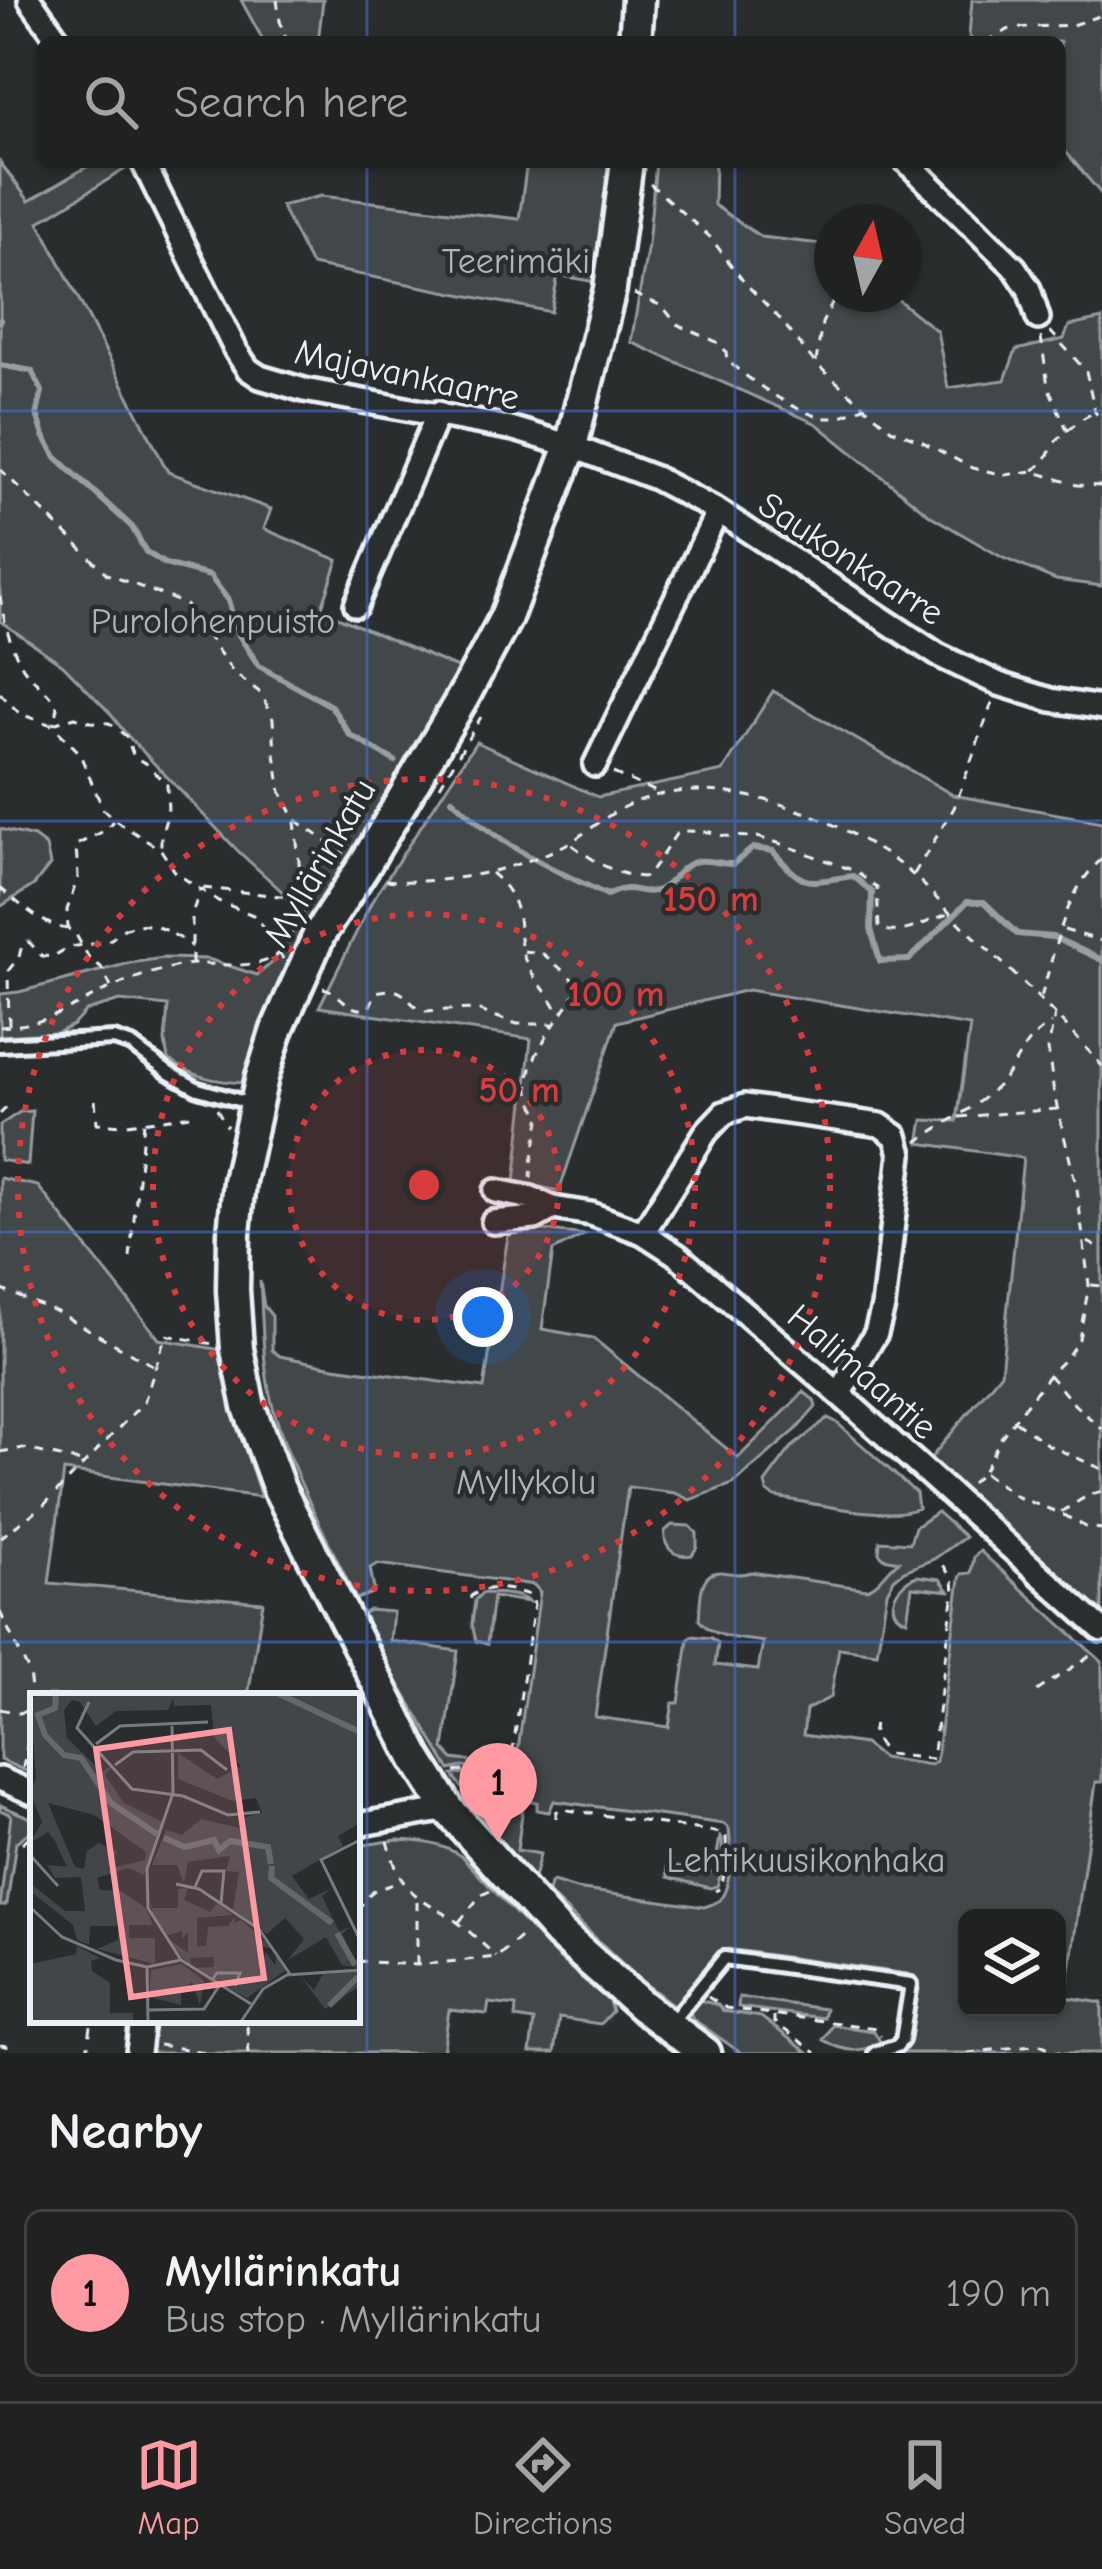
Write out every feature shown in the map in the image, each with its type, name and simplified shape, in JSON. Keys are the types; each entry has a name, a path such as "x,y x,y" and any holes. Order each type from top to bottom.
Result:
{"street":[{"path":"30,0 56,36"},
{"path":"635,36 638,0"},
{"name":"Majavankaarre","path":"146,168 236,351 260,377 304,390 514,429 571,446"},
{"name":"Myllärinkatu","path":"625,168 610,289 571,446 506,616 464,697 320,933 277,1030 239,1180 234,1233 237,1349 249,1407 279,1489 416,1758 448,1809 544,1916 605,1975 705,2053"},
{"path":"913,168 1015,268 1029,289 1038,318"},
{"path":"356,605 438,413"},
{"name":"Saukonkaarre","path":"571,446 655,478 718,511 938,655 999,684 1051,700 1102,708"},
{"path":"595,765 718,511"},
{"path":"643,1233 706,1132 724,1113 745,1106 880,1125 896,1136 901,1154 883,1307 876,1334 839,1394"},
{"name":"Halimaantie","path":"496,1191 591,1214 643,1233 676,1255 839,1394 1101,1645"},
{"name":"Halimaantie","path":"493,1222 535,1218 553,1208"},
{"path":"360,1825 448,1809"}],"lane":[{"path":"0,1045 114,1039 132,1045 198,1089 256,1105"},
{"path":"679,2013 724,1958 910,1984 902,2040 875,2053"}],"path":[{"path":"277,0 285,36"},
{"path":"996,36 1012,28 1072,25 1102,15"},
{"path":"631,168 710,237 816,364 891,429 972,468 1006,475 1045,464 1056,440 1095,412"},
{"path":"632,293 662,306 677,324 722,344 727,360 746,378 811,415 831,418 867,406"},
{"path":"816,364 827,312"},
{"path":"1038,318 1086,371 1095,412 1102,420"},
{"path":"1038,318 1048,386 1068,433"},
{"path":"0,469 107,574 185,604 233,672 262,694 273,719 281,793 295,819 303,927"},
{"path":"1032,471 1077,485 1102,486"},
{"path":"0,596 16,655 55,704 52,725"},
{"path":"205,629 221,620 247,624 260,632 356,605"},
{"path":"914,875 954,808 999,684"},
{"path":"0,694 20,714 52,725 80,752 104,808 115,820 161,850 176,873 218,901 253,915 298,974"},
{"path":"432,800 488,703"},
{"path":"52,725 75,717 109,723 126,736 134,757 167,784 161,850"},
{"path":"595,765 659,794"},
{"path":"386,880 420,882 489,872 569,843 624,807 659,794 739,795 812,815 874,847 914,875 1055,1012 1102,1066"},
{"path":"295,819 350,858"},
{"path":"68,929 67,910 78,877 76,845 115,820"},
{"path":"569,843 626,876 645,877 668,844 685,831 757,837 855,871 878,888 879,928 890,933 950,913"},
{"path":"1041,998 1079,884 1102,859"},
{"path":"489,872 508,887 529,969 548,990 559,1014"},
{"path":"0,888 27,912 75,934 111,987"},
{"path":"201,888 303,898"},
{"path":"193,963 192,914 201,888"},
{"path":"9,1027 8,970 28,942 42,956 52,957 80,943 109,941 124,929 154,926 192,947"},
{"path":"1062,929 1102,941"},
{"path":"291,940 298,974"},
{"path":"524,951 541,952 579,986 531,1064 529,1095 541,1115 531,1198"},
{"path":"0,1027 30,1025 62,1015 111,987 193,963 260,964 298,974 331,989 361,1011 369,1008 376,992 389,989 405,993 422,1011 474,1009 517,1024 555,1024"},
{"path":"1055,1012 1048,1049 1077,1190 1089,1285 1079,1339 1002,1436 983,1472 1017,1497 1086,1527 1102,1528"},
{"path":"901,1154 999,1085 1032,1034 1053,1023"},
{"path":"94,1100 98,1123 121,1125 191,1115"},
{"path":"0,1114 10,1105"},
{"path":"957,1117 1057,1108"},
{"path":"130,1257 144,1122"},
{"path":"1085,1240 1102,1250"},
{"path":"1089,1285 1102,1286"},
{"path":"0,1288 57,1312 157,1368"},
{"path":"0,1538 44,1505 144,1402 166,1336 237,1349"},
{"path":"1049,1375 1102,1430"},
{"path":"1015,1420 1048,1445 1102,1469"},
{"path":"0,1452 23,1448 85,1463"},
{"path":"1060,1513 1102,1491"},
{"path":"874,1724 872,1735 886,1754 932,1759 954,1592 941,1561"},
{"path":"448,1774 510,1769 534,1604 532,1596 512,1589 483,1588 471,1596 470,1606"},
{"path":"0,1612 29,1672 31,1693"},
{"path":"1037,1691 1101,1645"},
{"path":"0,1708 19,1713 30,1710"},
{"path":"18,1782 30,1724"},
{"path":"556,1818 561,1809 722,1833 727,1862 725,1878 716,1892"},
{"path":"382,1822 402,1882 417,1899 458,1923 497,1958"},
{"path":"22,1843 30,1836"},
{"path":"360,1906 373,1891 402,1882"},
{"path":"458,1923 481,1895 513,1882"},
{"path":"417,1899 418,1965"},
{"path":"360,1961 418,1965 497,1958 544,1916"},
{"path":"698,1990 727,2008 876,2028 889,2048"},
{"path":"775,2014 774,2022 816,2053"},
{"path":"87,2053 92,2023"},
{"path":"249,2053 251,2023"},
{"path":"968,2053 1040,2044 1061,2053"},
{"path":"0,2045 7,2046 6,2053"},
{"path":"139,2048 211,2053"}],"green space":[{"path":"241,0 323,0 319,36 261,36"},
{"path":"972,0 1102,0 1102,195 1066,152 1066,36 969,36"},
{"name":"Purolohenpuisto","path":"0,162 29,201 85,168 127,168 39,222 168,472 271,509 264,529 338,560 321,610 462,670 307,927 247,1083 205,1077 168,1059 168,1006 120,1001 86,1011 57,1033 0,1036 0,994 163,958 208,959 257,975 273,962 300,920 287,896 239,852 63,665 0,621"},
{"name":"Teerimäki","path":"526,168 609,168 595,282 558,275 551,312 311,265 281,206 321,196 519,219"},
{"path":"655,168 715,168 714,205 761,237 814,243 814,312 913,312 937,331 948,388 1005,380 1016,350 1064,339 1069,326 1102,319 1102,586 1056,580 1003,558 931,516 817,424 631,342"},
{"path":"773,691 953,795 1102,822 1102,1612 930,1459 1001,1373 1023,1158 919,1143 923,1120 957,1121 970,1026 748,990 617,1022 559,1191 515,1182 531,1039 319,1007 372,901 476,742 598,797 723,771"},
{"path":"0,829 34,837 46,846 50,865 34,885 0,907"},
{"path":"32,1111 28,1165 0,1160 0,1125 20,1112"},
{"path":"0,1178 38,1186 159,1339 222,1350 241,1436 261,1497 64,1471 49,1583 263,1602 248,1693 30,1693 30,1773 0,1760"},
{"path":"525,1228 584,1235 553,1251 542,1329 593,1338 738,1458 804,1392 814,1400 816,1407 796,1430 733,1484 690,1500 675,1493 628,1487 595,1717 669,1727 673,1703 679,1703 692,1636 718,1643 715,1665 758,1670 763,1642 720,1634 699,1620 704,1582 713,1573 751,1572 867,1589 899,1561 879,1553 880,1541 910,1543 915,1527 937,1512 965,1537 894,1579 887,1592 877,1653 839,1648 831,1697 806,1710 803,1735 864,1744 882,1758 931,1765 936,1761 960,1578 971,1573 980,1551 1102,1662 1102,1782 1096,1782 1066,1997 1102,2003 1102,2053 890,2053 904,2045 914,1982 908,1974 728,1949 721,1951 677,2008 548,1893 553,1882 576,1889 711,1905 721,1898 727,1884 729,1829 724,1824 554,1801 549,1812 537,1810 537,1802 517,1799 512,1793 540,1592 534,1585 378,1564 370,1568 372,1593 356,1599 282,1435 265,1363 260,1281 264,1306 272,1316 272,1350 280,1356 484,1388 508,1236"},
{"path":"828,1418 916,1493 918,1508 869,1512 767,1492 765,1483 791,1448"},
{"path":"672,1525 690,1526 697,1533 692,1555 680,1555 668,1547 665,1531"},
{"path":"917,1576 940,1579 949,1591 912,1587 907,1620 895,1611 894,1598"},
{"path":"482,1593 513,1595 529,1602 493,1597 487,1644 476,1641 472,1624 475,1600"},
{"path":"393,1612 390,1641 458,1651 444,1749 453,1759 507,1766 505,1769 450,1770 395,1678 363,1614"},
{"path":"453,1775 510,1775 506,1804 523,1807 517,1850 540,1854 534,1878 505,1847"},
{"path":"0,1805 30,1818 30,1832 16,1842 4,1906 0,1906 11,1815 0,1810"},
{"path":"720,1837 723,1867 717,1886 668,1877 667,1866 714,1872"},
{"path":"397,1840 431,1844 462,1857 556,1956 609,2001 612,2011 600,2024 559,2018 554,2053 530,2053 534,2021 515,2018 516,2006 489,2003 487,2014 449,2010 443,2053 148,2053 152,2023 360,2023 360,1846"},
{"path":"739,1997 825,2009 823,2018 738,2007"},
{"path":"699,2000 723,2011 761,2017 808,2053 741,2053 693,2019 690,2012"},
{"path":"832,2025 874,2031 881,2043 859,2050 839,2047 823,2040"}],"waterway":[{"path":"0,365 32,371 42,391 37,414 56,457 132,527 146,552 165,564 210,576 228,600 237,632 259,666 331,706 350,735 395,761"},
{"path":"452,799 507,843 607,895 622,889 655,891 694,862 733,864 753,848 773,851 800,878 853,876 872,892 871,929 880,961 909,960 967,902 984,902 1017,934 1053,937 1102,960"}],"place":[{"name":"Myllärinkatu","path":"498,1842"}],"park label":[{"name":"Myllykolu","path":"526,1482"},
{"name":"Lehtikuusikonhaka","path":"806,1860"}]}
